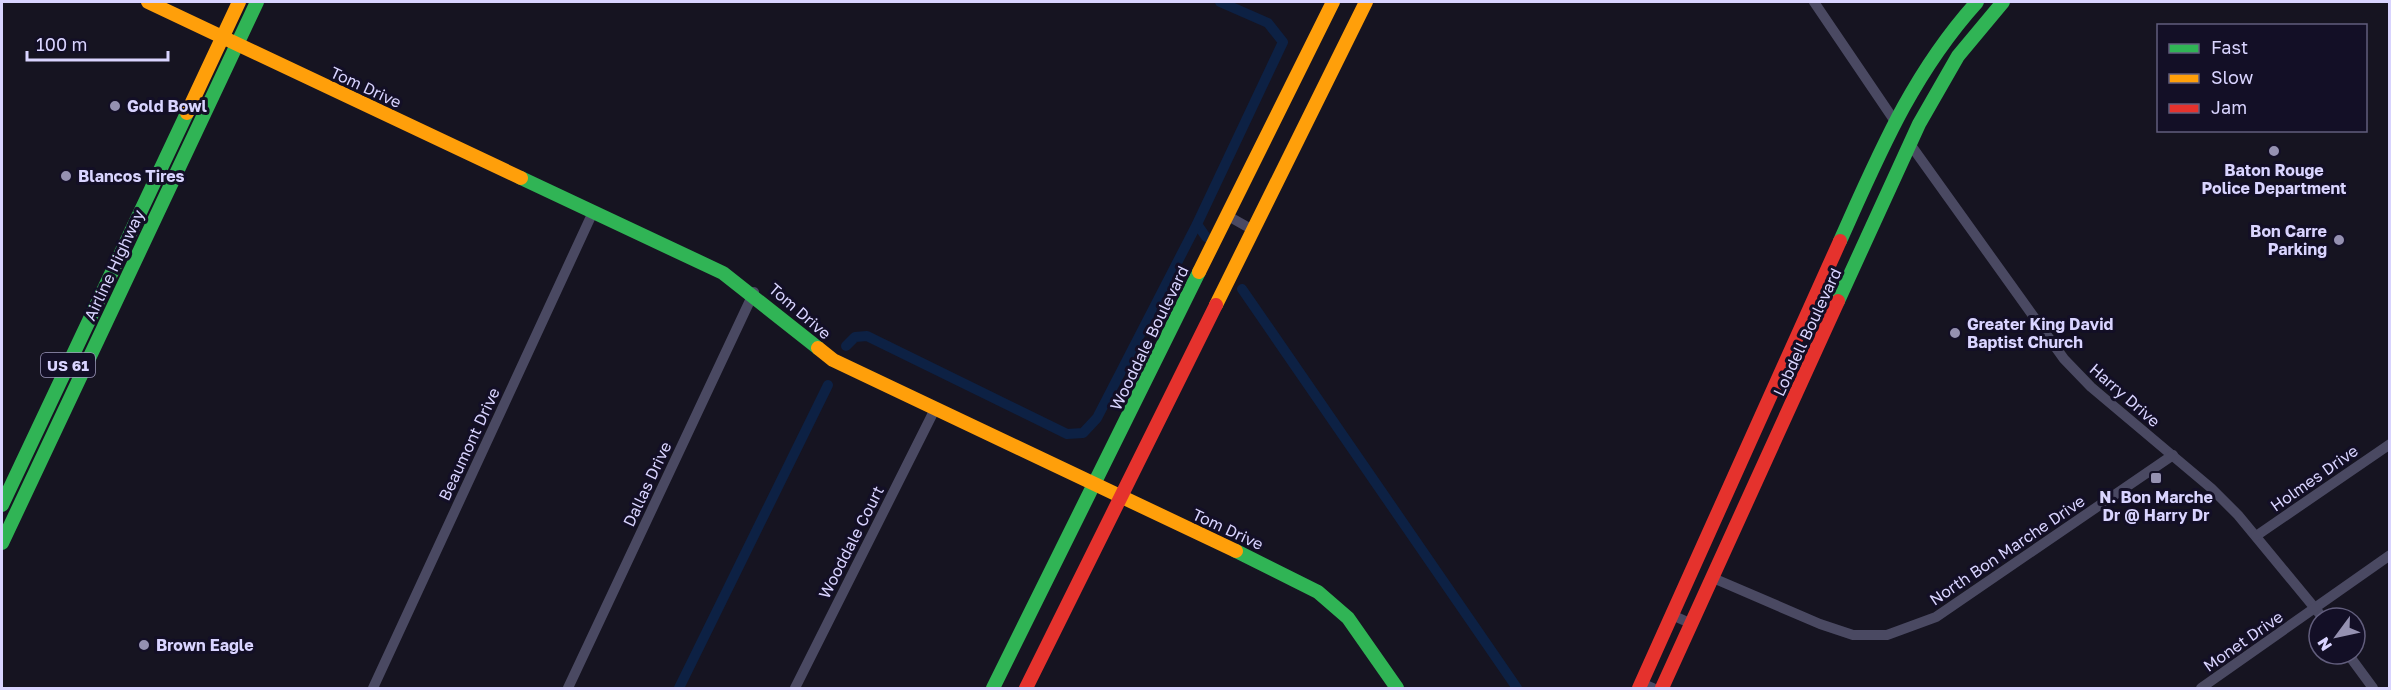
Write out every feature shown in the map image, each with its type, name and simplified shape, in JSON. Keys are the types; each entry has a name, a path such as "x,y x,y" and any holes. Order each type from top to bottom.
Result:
{"main road":[{"name":"Tom Drive","path":"148,2 723,273 754,292 797,334 833,360 1318,592 1348,618 1397,688"},
{"name":"Airline Highway","path":"2,506 239,2"},
{"name":"Airline Highway","path":"2,543 257,2"},
{"name":"Wooddale Boulevard","path":"993,688 1333,2"},
{"path":"1026,688 1366,2"},
{"name":"Lobdell Boulevard","path":"1644,687 1672,615 1894,120 1920,72 1951,29 1977,2"},
{"name":"Lobdell Boulevard","path":"1662,688 1910,144 1958,56 2003,2"},
{"path":"1894,120 1910,144"},
{"path":"134,224 148,231"},
{"path":"1800,330 1821,339"},
{"path":"46,411 61,417"}],"street":[{"path":"1814,2 1894,120"},
{"name":"Harry Drive","path":"1910,144 2052,345 2091,387 2211,488 2256,536 2314,606"},
{"name":"Beaumont Drive","path":"373,688 593,212"},
{"path":"1228,216 1253,230"},
{"name":"Dallas Drive","path":"568,688 754,292"},
{"name":"Wooddale Court","path":"795,688 934,409"},
{"name":"Holmes Drive","path":"2256,536 2390,444"},
{"name":"North Bon Marche Drive","path":"1713,578 1820,624 1854,635 1887,635 1936,617 2173,455"},
{"name":"Monet Drive","path":"2319,606 2390,555"},
{"name":"Monet Drive","path":"2201,688 2307,614"},
{"path":"1672,615 1692,624"},
{"path":"2357,666 2373,688"}],"waterway":[{"path":"846,346 855,337 867,336 1067,434 1083,433 1097,418 1197,224 1283,42 1268,23 1220,2"},
{"path":"1197,224 1206,237"},
{"path":"1242,289 1517,688"},
{"path":"679,688 828,385"}],"traffic: fast":[{"path":"2,543 257,2"},
{"path":"1840,241 1883,146 1915,86 1954,29 1977,2"},
{"path":"1838,301 1919,124 1958,56 2003,2"},
{"path":"2,505 187,113"},
{"path":"521,178 723,273 818,348"},
{"path":"993,688 1199,272"},
{"path":"1236,551 1318,592 1348,618 1397,688"}],"traffic: slow":[{"path":"148,2 521,178"},
{"path":"187,113 239,2"},
{"path":"1199,272 1333,2"},
{"path":"1216,305 1366,2"},
{"path":"818,348 833,360 1236,551"}],"traffic: jam":[{"path":"1639,688 1840,241"},
{"path":"1662,688 1838,301"},
{"path":"1026,688 1216,305"}],"place":[{"name":"Gold Bowl","path":"115,106"},
{"name":"Baton Rouge Police Department","path":"2274,151"},
{"name":"Blancos Tires","path":"66,176"},
{"name":"Bon Carre Parking","path":"2339,240"},
{"name":"Greater King David Baptist Church","path":"1955,333"},
{"name":"N. Bon Marche Dr @ Harry Dr","path":"2156,478"},
{"name":"Brown Eagle","path":"144,645"}]}
